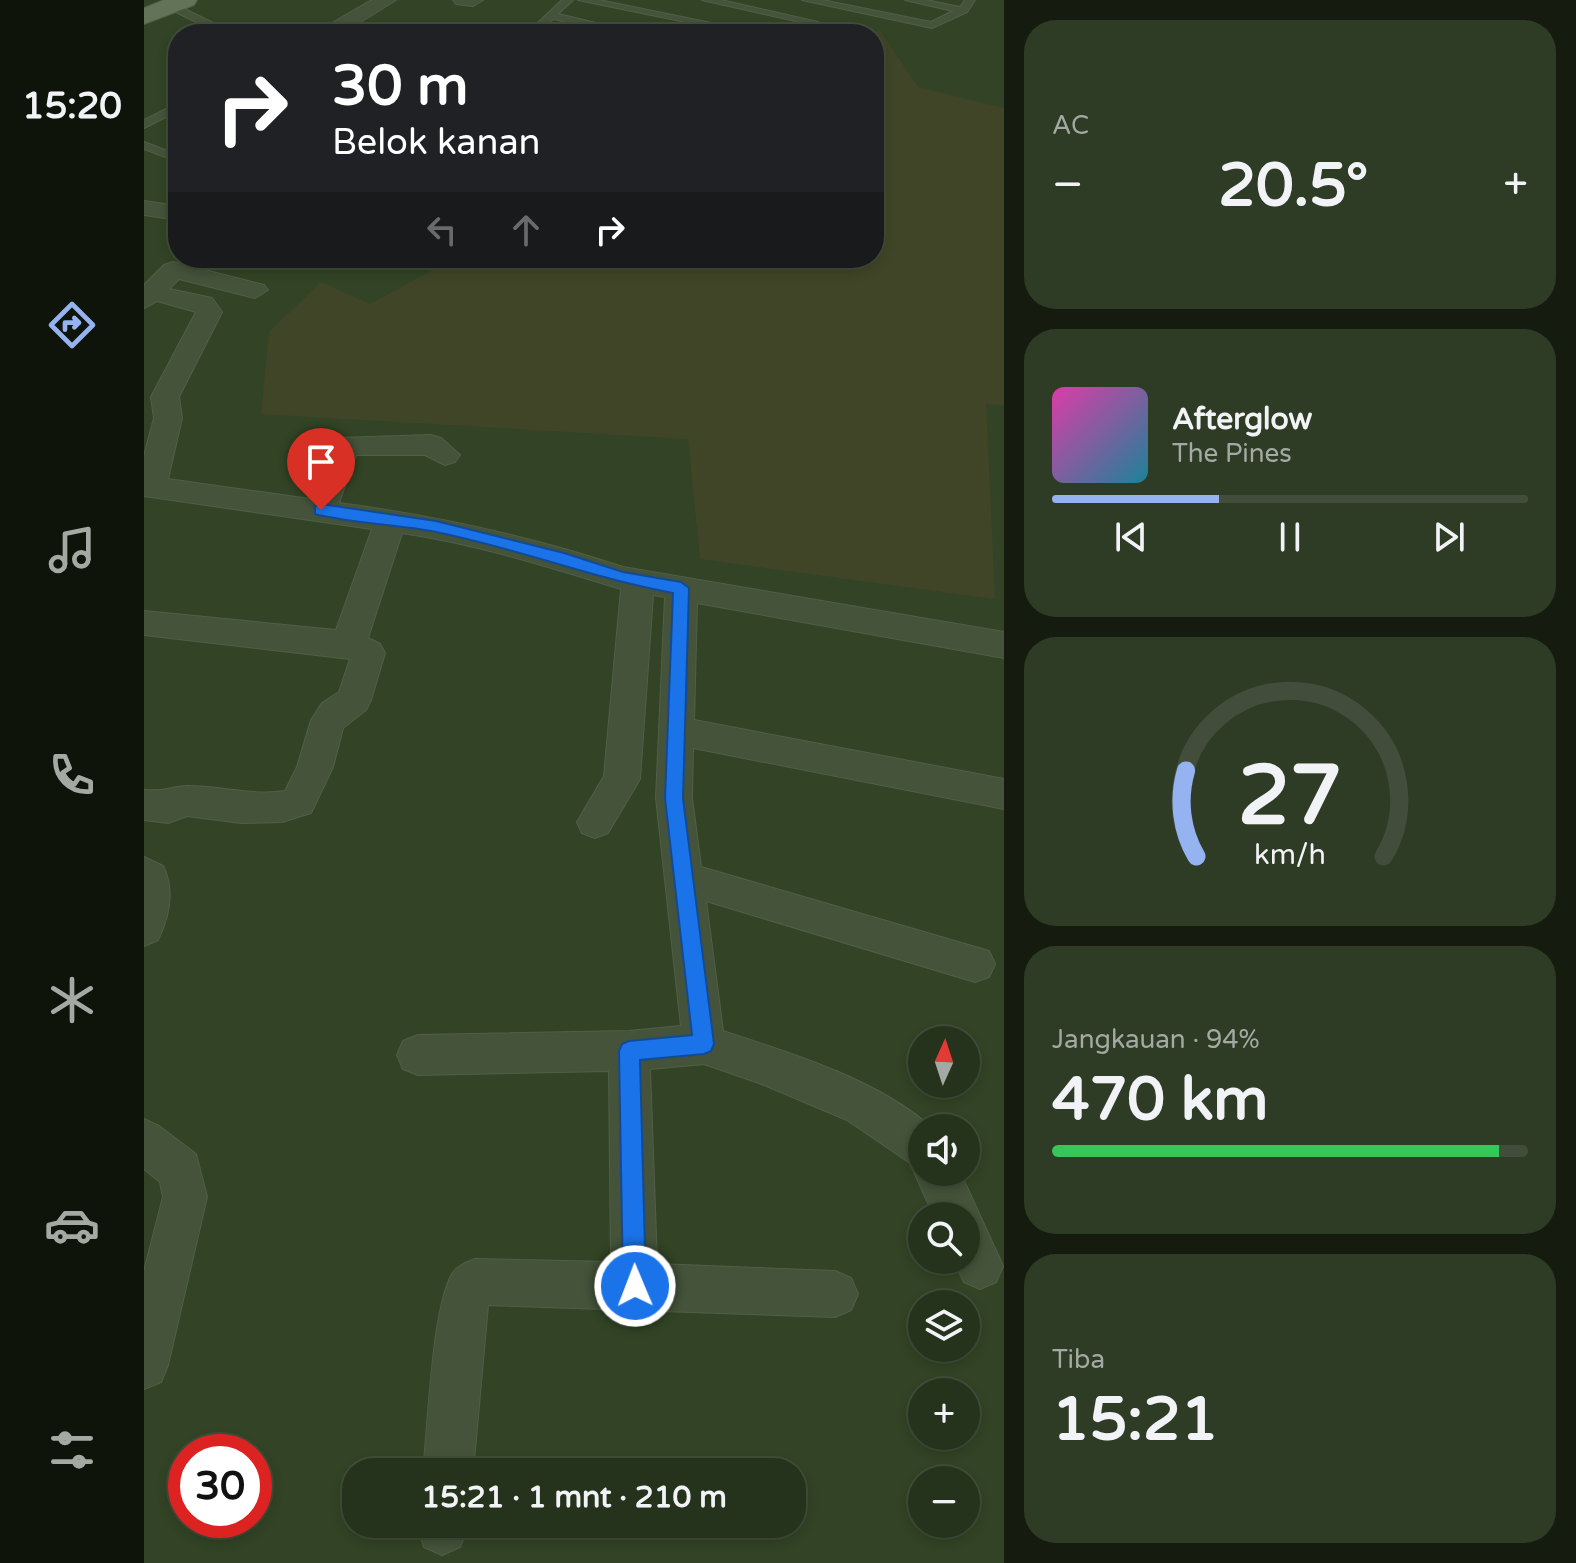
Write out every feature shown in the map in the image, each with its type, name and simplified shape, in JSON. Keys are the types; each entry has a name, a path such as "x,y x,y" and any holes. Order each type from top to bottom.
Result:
{"main road":[{"path":"144,17 178,3"}],"street":[{"path":"344,24 386,0"},
{"path":"463,0 473,0"},
{"path":"144,208 168,212"},
{"path":"147,296 172,268"},
{"path":"188,268 255,290"},
{"path":"147,296 203,304 209,312 165,397 168,418 148,487 436,527 638,580 1004,645"},
{"path":"321,510 339,455 349,445 431,445 445,455"},
{"path":"350,644 354,622 391,520"},
{"path":"595,822 622,779 638,580"},
{"path":"681,588 674,798 704,1044"},
{"path":"144,623 350,644 368,653 363,681 354,700 337,708 323,728 315,766 298,802 255,808 185,801 168,808 144,805"},
{"path":"676,731 1004,794"},
{"path":"144,874 150,878 151,888 144,928"},
{"path":"683,878 975,964"},
{"path":"418,1055 629,1051 704,1044 862,1105 908,1135"},
{"path":"629,1051 635,1286"},
{"path":"144,1141 180,1170 185,1197 144,1365"},
{"path":"449,1458 465,1302 468,1290 475,1282 835,1294"}],"lane":[{"path":"542,24 568,0"},
{"path":"583,0 708,24"},
{"path":"707,0 813,22"},
{"path":"807,0 932,25 963,10 970,0"},
{"path":"910,0 963,10"},
{"path":"178,3 212,24"},
{"path":"810,24 833,5"},
{"path":"551,16 590,24"},
{"path":"144,125 168,112"},
{"path":"144,145 168,155"}],"green space":[{"path":"884,36 918,87 1004,108 1004,405 986,404 995,599 700,559 688,439 261,414 269,332 321,282 370,304 437,268 884,268"}],"route":[{"path":"321,510 436,527 564,559 622,578 681,588 674,798 704,1044 629,1051 635,1286"}]}
